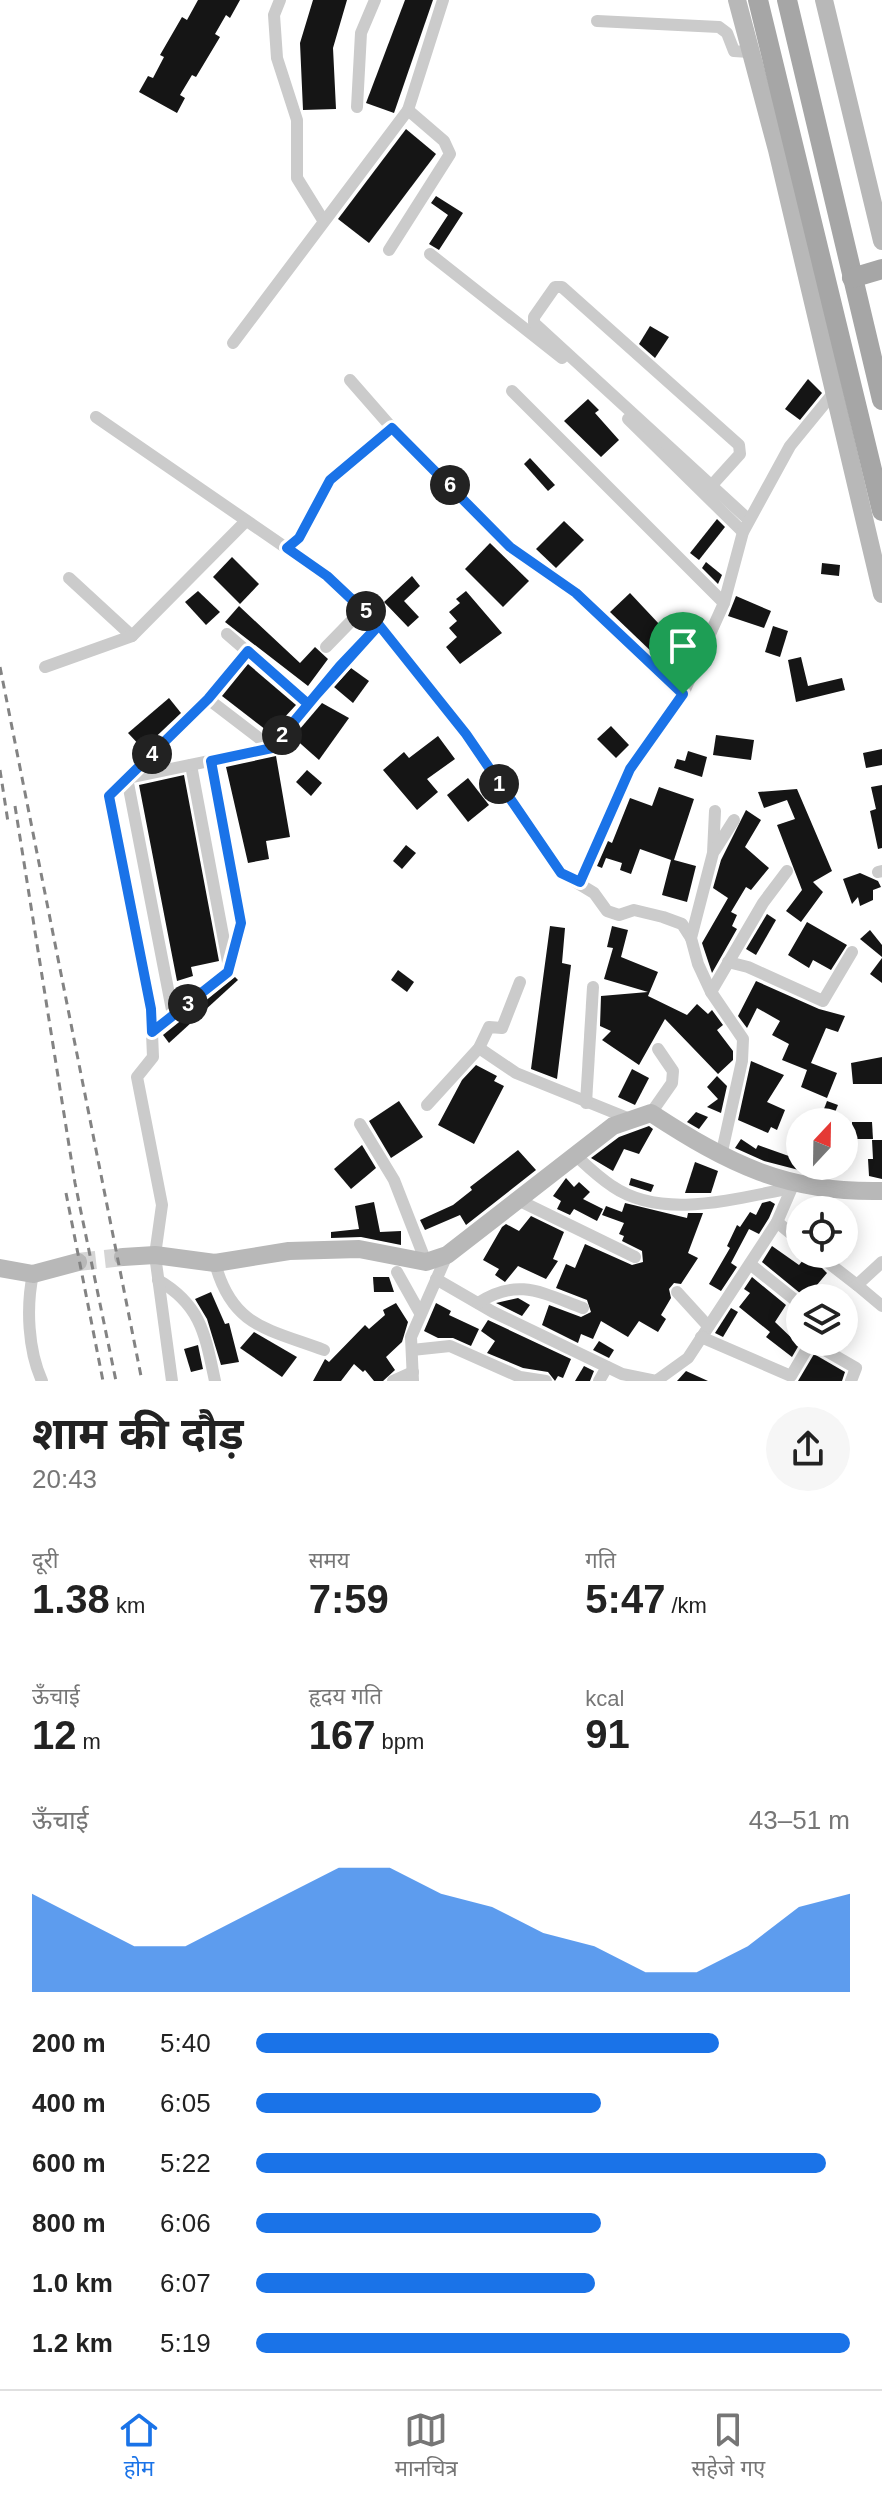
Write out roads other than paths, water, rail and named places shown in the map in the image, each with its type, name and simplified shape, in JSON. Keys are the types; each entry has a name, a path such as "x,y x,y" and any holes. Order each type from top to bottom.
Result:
{"main road":[{"path":"758,0 754,26 882,511"},
{"path":"787,0 882,400"},
{"path":"852,278 882,269"}],"street":[{"path":"280,0 274,15 277,58 297,120 297,178 323,220"},
{"path":"357,107 361,33 375,0"},
{"path":"233,343 408,110 443,0"},
{"path":"737,0 754,26 749,52 777,150 882,594"},
{"path":"824,0 882,241"},
{"path":"597,21 719,27 727,33 734,51 749,52"},
{"path":"389,250 450,154 444,141 408,110"},
{"path":"430,254 560,357 746,526"},
{"path":"712,485 740,454 739,445 562,287 555,287 534,317 534,323 712,485 746,526"},
{"path":"350,380 392,428 510,547 576,593 683,694"},
{"path":"512,391 724,603"},
{"path":"580,882 630,769 683,694 724,603 746,526 790,446 835,391"},
{"path":"96,417 327,576 363,609 466,734 561,873 580,882 607,911 619,915 634,910 682,924 691,938 698,964 711,992 743,1039 744,1050 721,1156"},
{"path":"287,548 299,538 330,480 392,428"},
{"path":"45,667 132,636 246,521"},
{"path":"69,578 132,636"},
{"path":"326,647 363,609"},
{"path":"127,778 272,748 379,625"},
{"path":"227,634 308,704"},
{"path":"172,1381 155,1255 162,1205 137,1077 153,1057 151,1009 109,796 208,699 248,651"},
{"path":"208,699 272,748"},
{"path":"152,1032 228,972 241,923 211,761"},
{"path":"191,765 228,972"},
{"path":"127,778 173,1015"},
{"path":"691,938 713,853 715,811"},
{"path":"713,853 734,820"},
{"path":"711,992 787,871"},
{"path":"728,962 748,967 823,1001 852,952"},
{"path":"427,1105 479,1048 489,1027 502,1028 520,982"},
{"path":"586,1103 593,987"},
{"path":"479,1048 516,1073 630,1119"},
{"path":"123,1257 155,1255 215,1263 289,1251 359,1249 426,1262 447,1255 613,1126 651,1113 672,1083 673,1071 658,1049"},
{"path":"651,1113 721,1156 792,1186 840,1192 882,1191"},
{"path":"360,1124 394,1180 426,1262"},
{"path":"574,1154 614,1188 662,1204 710,1203 792,1186"},
{"path":"436,1279 607,1367 621,1378 656,1381 688,1358 777,1222 792,1186"},
{"path":"516,1199 635,1257"},
{"path":"777,1222 786,1229"},
{"path":"393,1381 413,1376 411,1337 447,1255"},
{"path":"0,1268 33,1274 78,1262"},
{"path":"858,1284 882,1262"},
{"path":"215,1263 220,1282 236,1310 244,1317 324,1350"},
{"path":"750,1264 786,1293"},
{"path":"835,1268 856,1284"},
{"path":"397,1272 420,1313"},
{"path":"33,1274 29,1298 32,1343 42,1381"},
{"path":"158,1280 189,1302 206,1342 215,1381"},
{"path":"858,1286 882,1306"},
{"path":"478,1303 505,1288 520,1288 583,1308"},
{"path":"677,1292 704,1332 791,1376 811,1342 856,1368 851,1381"},
{"path":"412,1350 450,1346 520,1377 546,1381"},
{"path":"599,1381 607,1367"}],"tunnel":[{"path":"78,1262 123,1257"}],"railway":[{"path":"0,667 142,1381"},
{"path":"0,770 8,822"},
{"path":"15,806 75,1183 116,1381"},
{"path":"66,1193 103,1381"}]}
